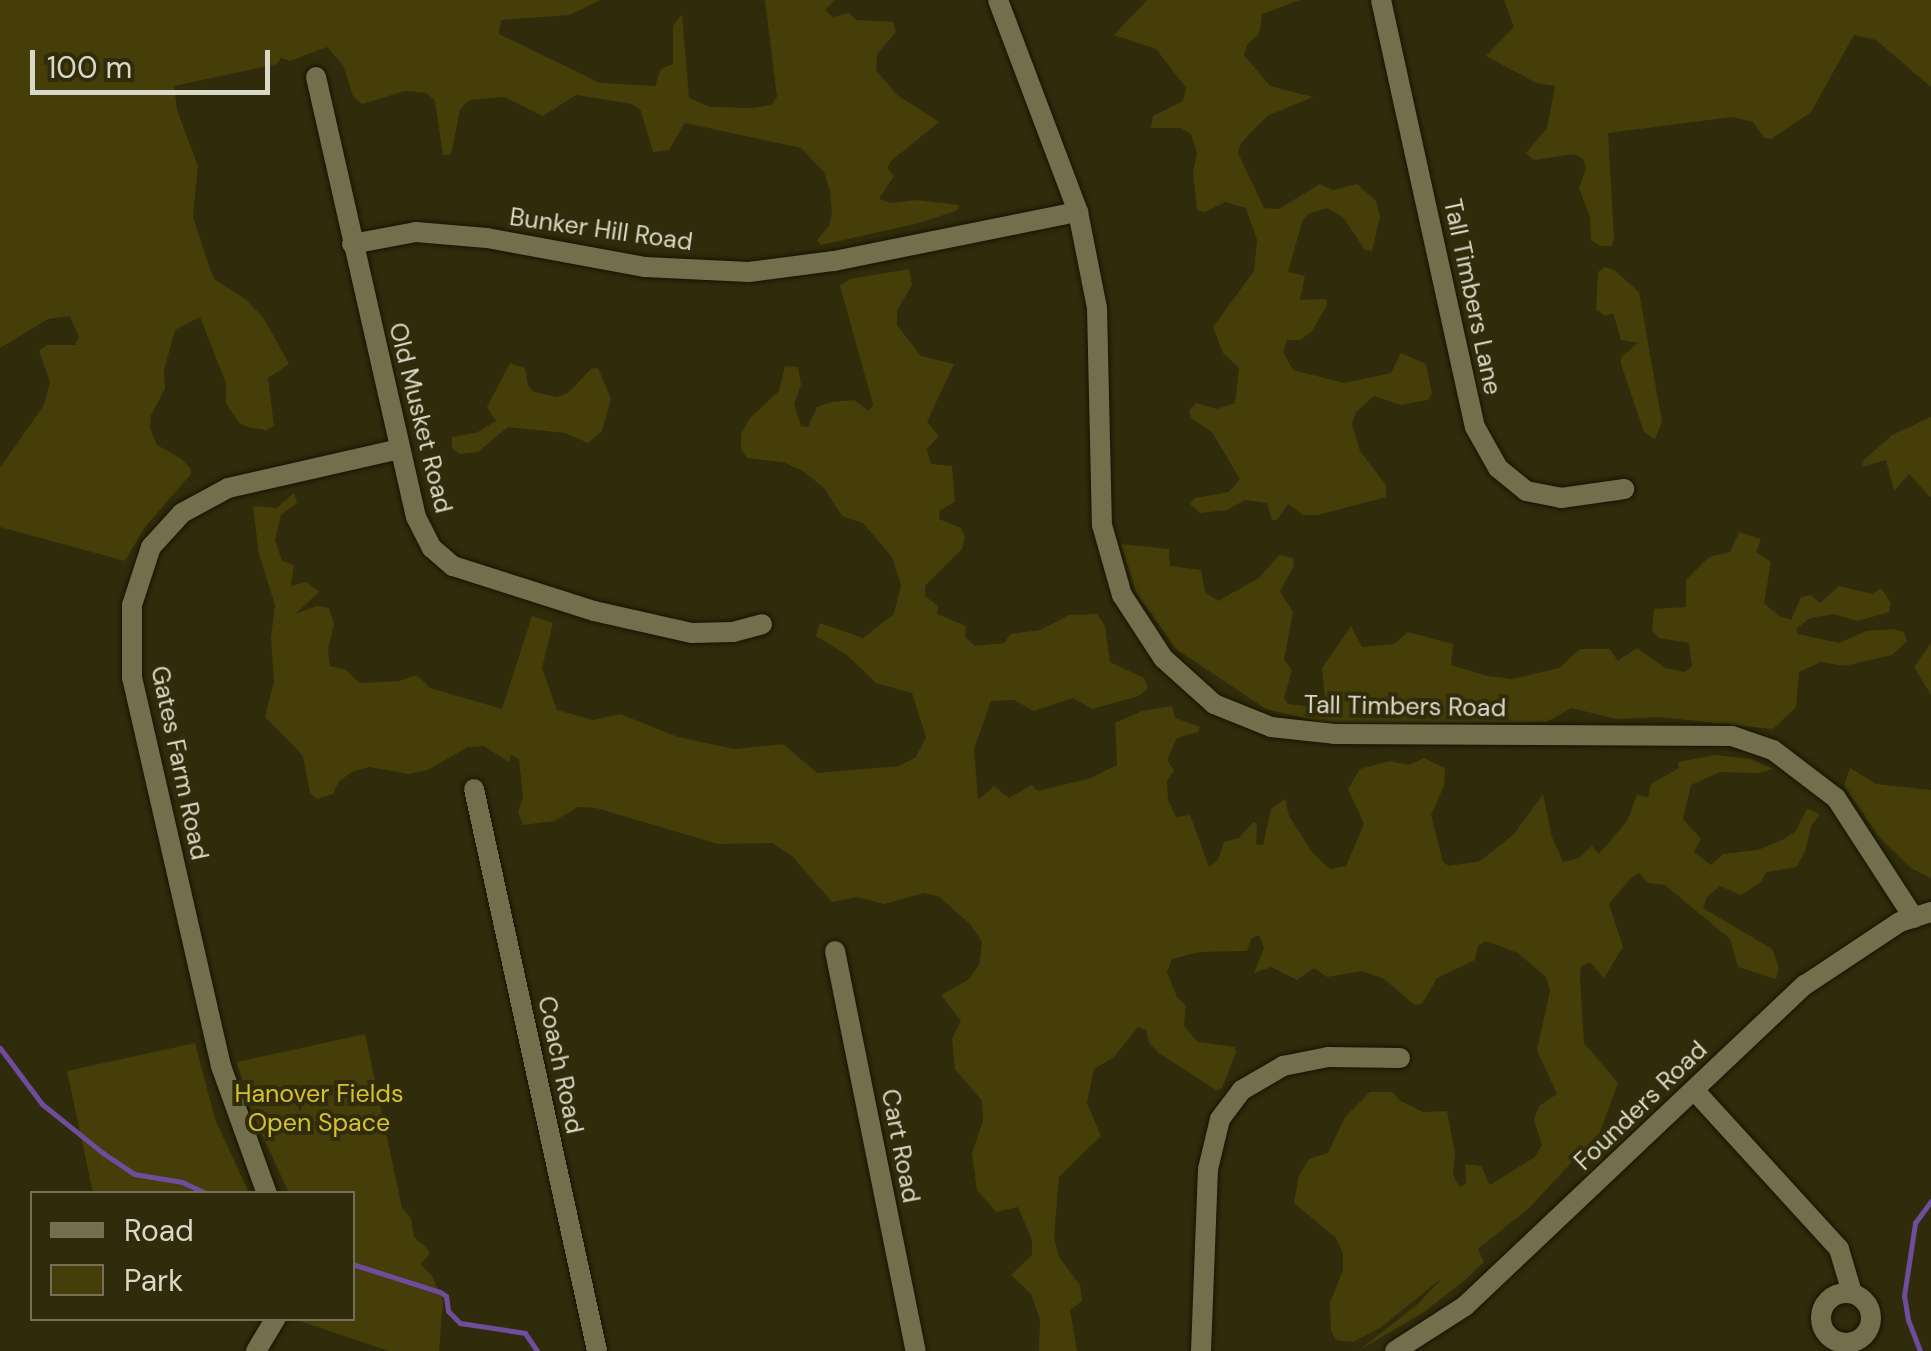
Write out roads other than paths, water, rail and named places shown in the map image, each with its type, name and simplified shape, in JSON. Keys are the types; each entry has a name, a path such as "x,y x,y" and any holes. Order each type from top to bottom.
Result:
{"street":[{"name":"Tall Timbers Road","path":"998,0 1078,212 1098,308 1102,524 1122,595 1163,658 1214,704 1271,728 1334,734 1732,736 1784,755 1836,798 1923,915"},
{"name":"Tall Timbers Lane","path":"1380,0 1475,428 1498,468 1526,491 1561,498 1624,489"},
{"name":"Old Musket Road","path":"316,77 416,517 432,548 453,566 594,611 692,632 733,632 762,624"},
{"name":"Bunker Hill Road","path":"352,244 416,232 487,238 645,267 748,272 834,261 1078,212"},
{"name":"Gates Farm Road","path":"266,1191 220,1066 132,677 132,604 151,547 182,512 228,488 400,449"},
{"name":"Coach Road","path":"474,789 597,1351"},
{"name":"Founders Road","path":"1395,1351 1465,1306 1832,964 1923,915"},
{"name":"Cart Road","path":"835,951 916,1351"},
{"path":"1201,1351 1208,1169 1220,1119 1242,1090 1283,1066 1328,1057 1400,1058"},
{"path":"1694,1090 1839,1249 1852,1293"},
{"path":"256,1351 274,1321"}],"waterway":[{"path":"0,1048 42,1104 103,1153 134,1174 182,1182 202,1191"},
{"path":"1920,1351 1904,1296 1915,1223 1931,1201"},
{"path":"355,1265 440,1292 446,1296 448,1311 460,1323 525,1333 537,1351"}],"park label":[{"name":"Hanover Fields Open Space","path":"319,1110"}]}
